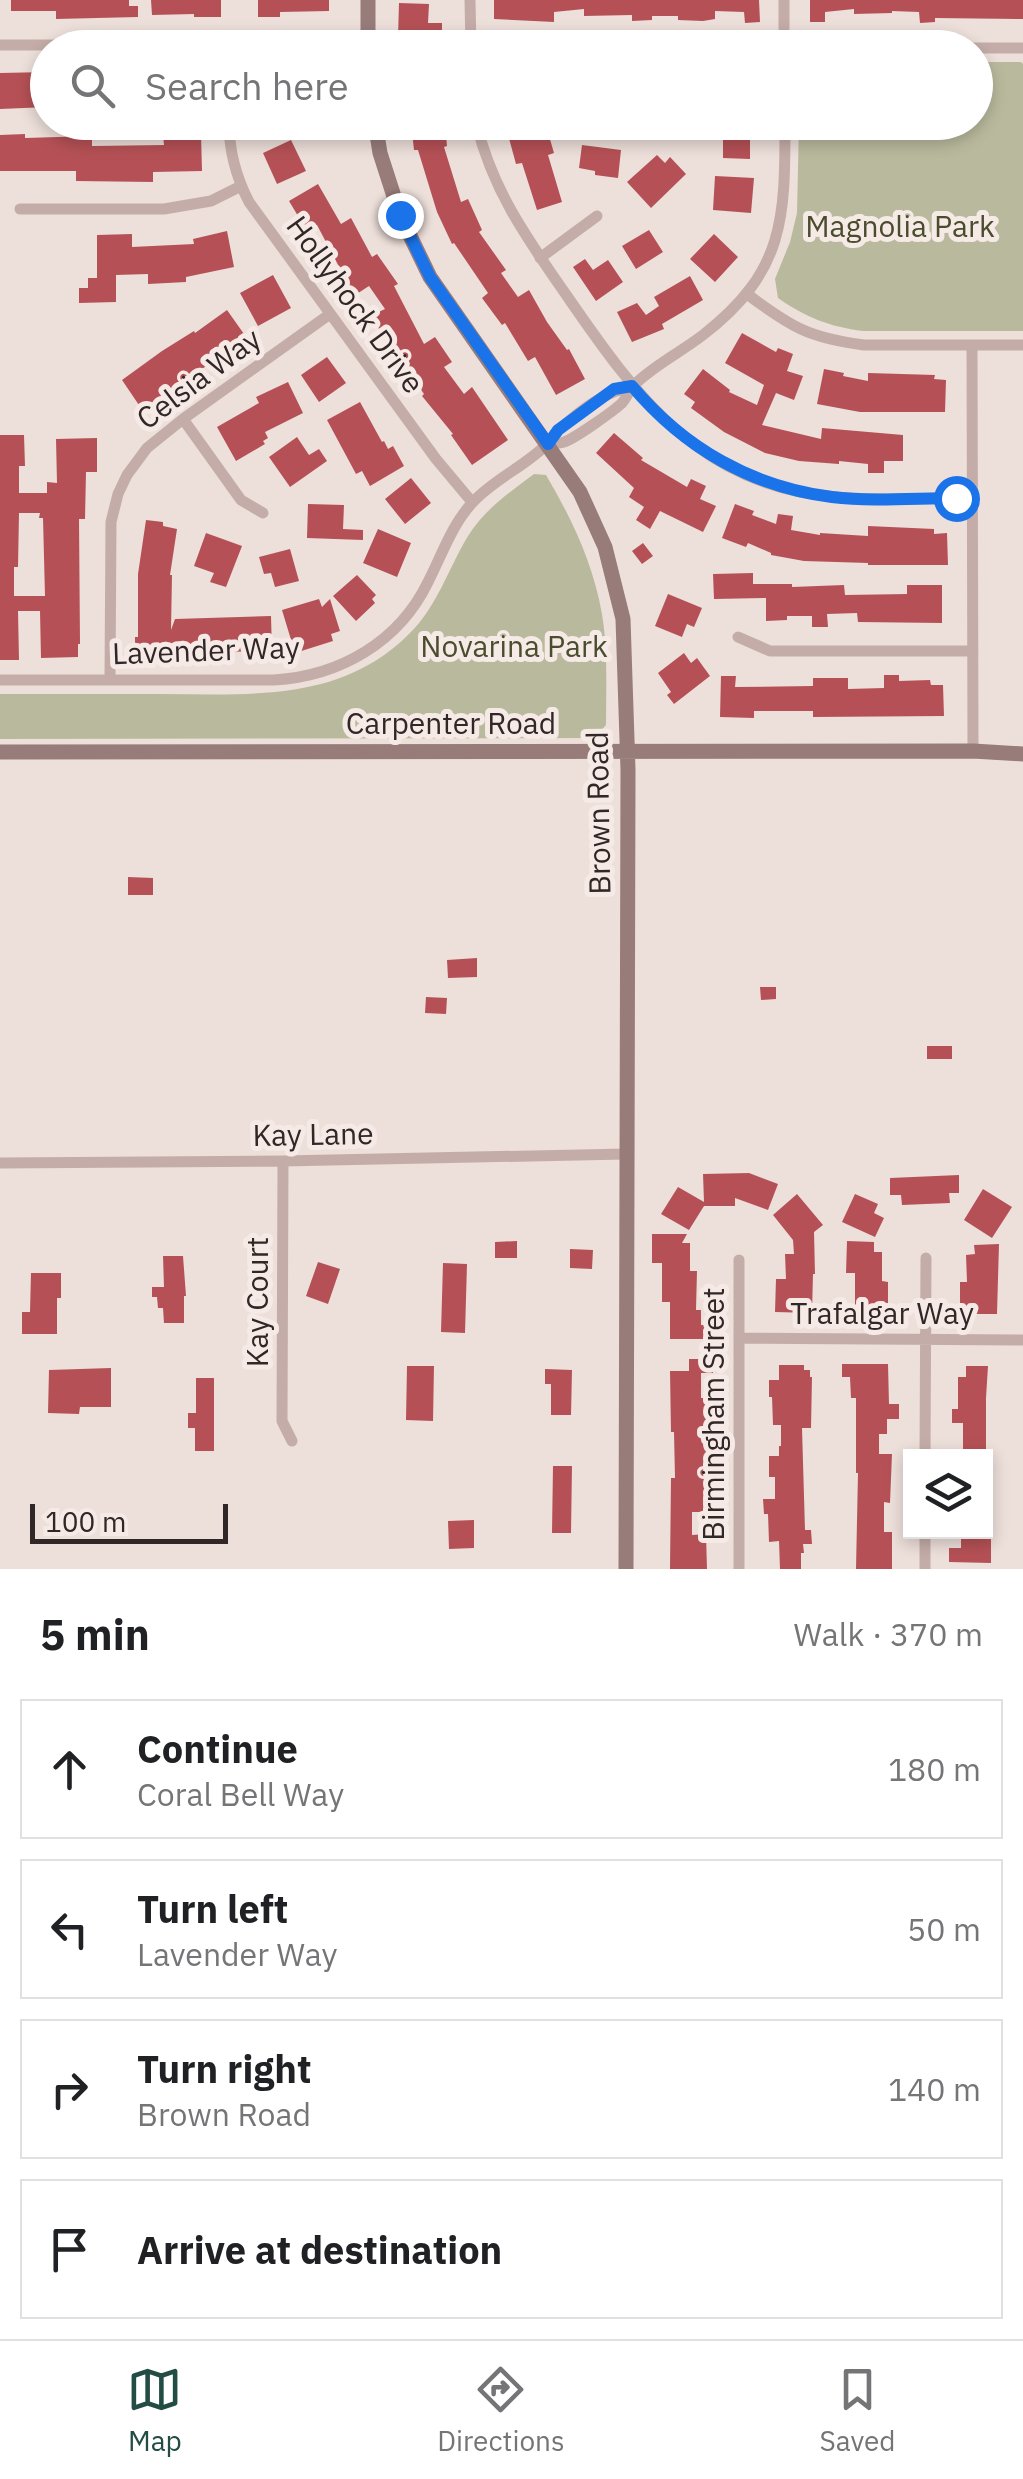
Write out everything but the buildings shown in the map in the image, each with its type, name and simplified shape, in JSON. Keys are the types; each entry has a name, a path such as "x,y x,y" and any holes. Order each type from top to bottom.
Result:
{"street":[{"path":"368,0 368,30"},
{"path":"470,0 471,30"},
{"path":"784,0 784,30"},
{"path":"0,45 30,45"},
{"path":"993,48 1023,48"},
{"name":"Hollyhock Drive","path":"229,140 249,202 436,459 472,502"},
{"name":"Brown Road","path":"378,140 400,215 430,277 580,492 605,546 623,619 627,751 626,1569"},
{"path":"481,140 497,185 526,239 632,386 683,438 761,480 798,491 835,497 972,498"},
{"name":"Lavender Way","path":"0,680 274,680 338,667 372,649 415,606 449,536 472,502 614,389 632,386 702,336 747,294 770,255 778,230 785,195 784,140"},
{"path":"20,209 193,206 241,186"},
{"path":"540,258 598,216"},
{"path":"747,294 788,325 838,342 1023,345"},
{"name":"Celsia Way","path":"110,680 111,522 127,475 147,448 182,419 330,314"},
{"path":"972,345 974,751"},
{"path":"182,419 240,500 263,514"},
{"path":"738,638 770,651 973,651"},
{"name":"Carpenter Road","path":"0,752 1023,754"},
{"name":"Kay Lane","path":"0,1162 626,1154"},
{"name":"Kay Court","path":"283,1160 282,1421 292,1441"},
{"path":"925,1449 926,1258"},
{"name":"Birmingham Street","path":"739,1260 739,1569"},
{"name":"Trafalgar Way","path":"740,1338 1023,1340"},
{"path":"924,1539 924,1569"}],"green space":[{"name":"Magnolia Park","path":"993,62 1023,64 1023,331 863,331 798,311 778,298 775,279 797,213 799,140 993,140"},
{"name":"Novarina Park","path":"534,474 546,475 564,508 598,595 605,641 606,725 594,738 0,739 0,694 260,693 293,690 354,672 383,656 420,622 475,526"}],"route":[{"path":"400,215 430,277 548,444 558,430 614,389 632,386 683,438 761,480 835,497 956,498"}]}
